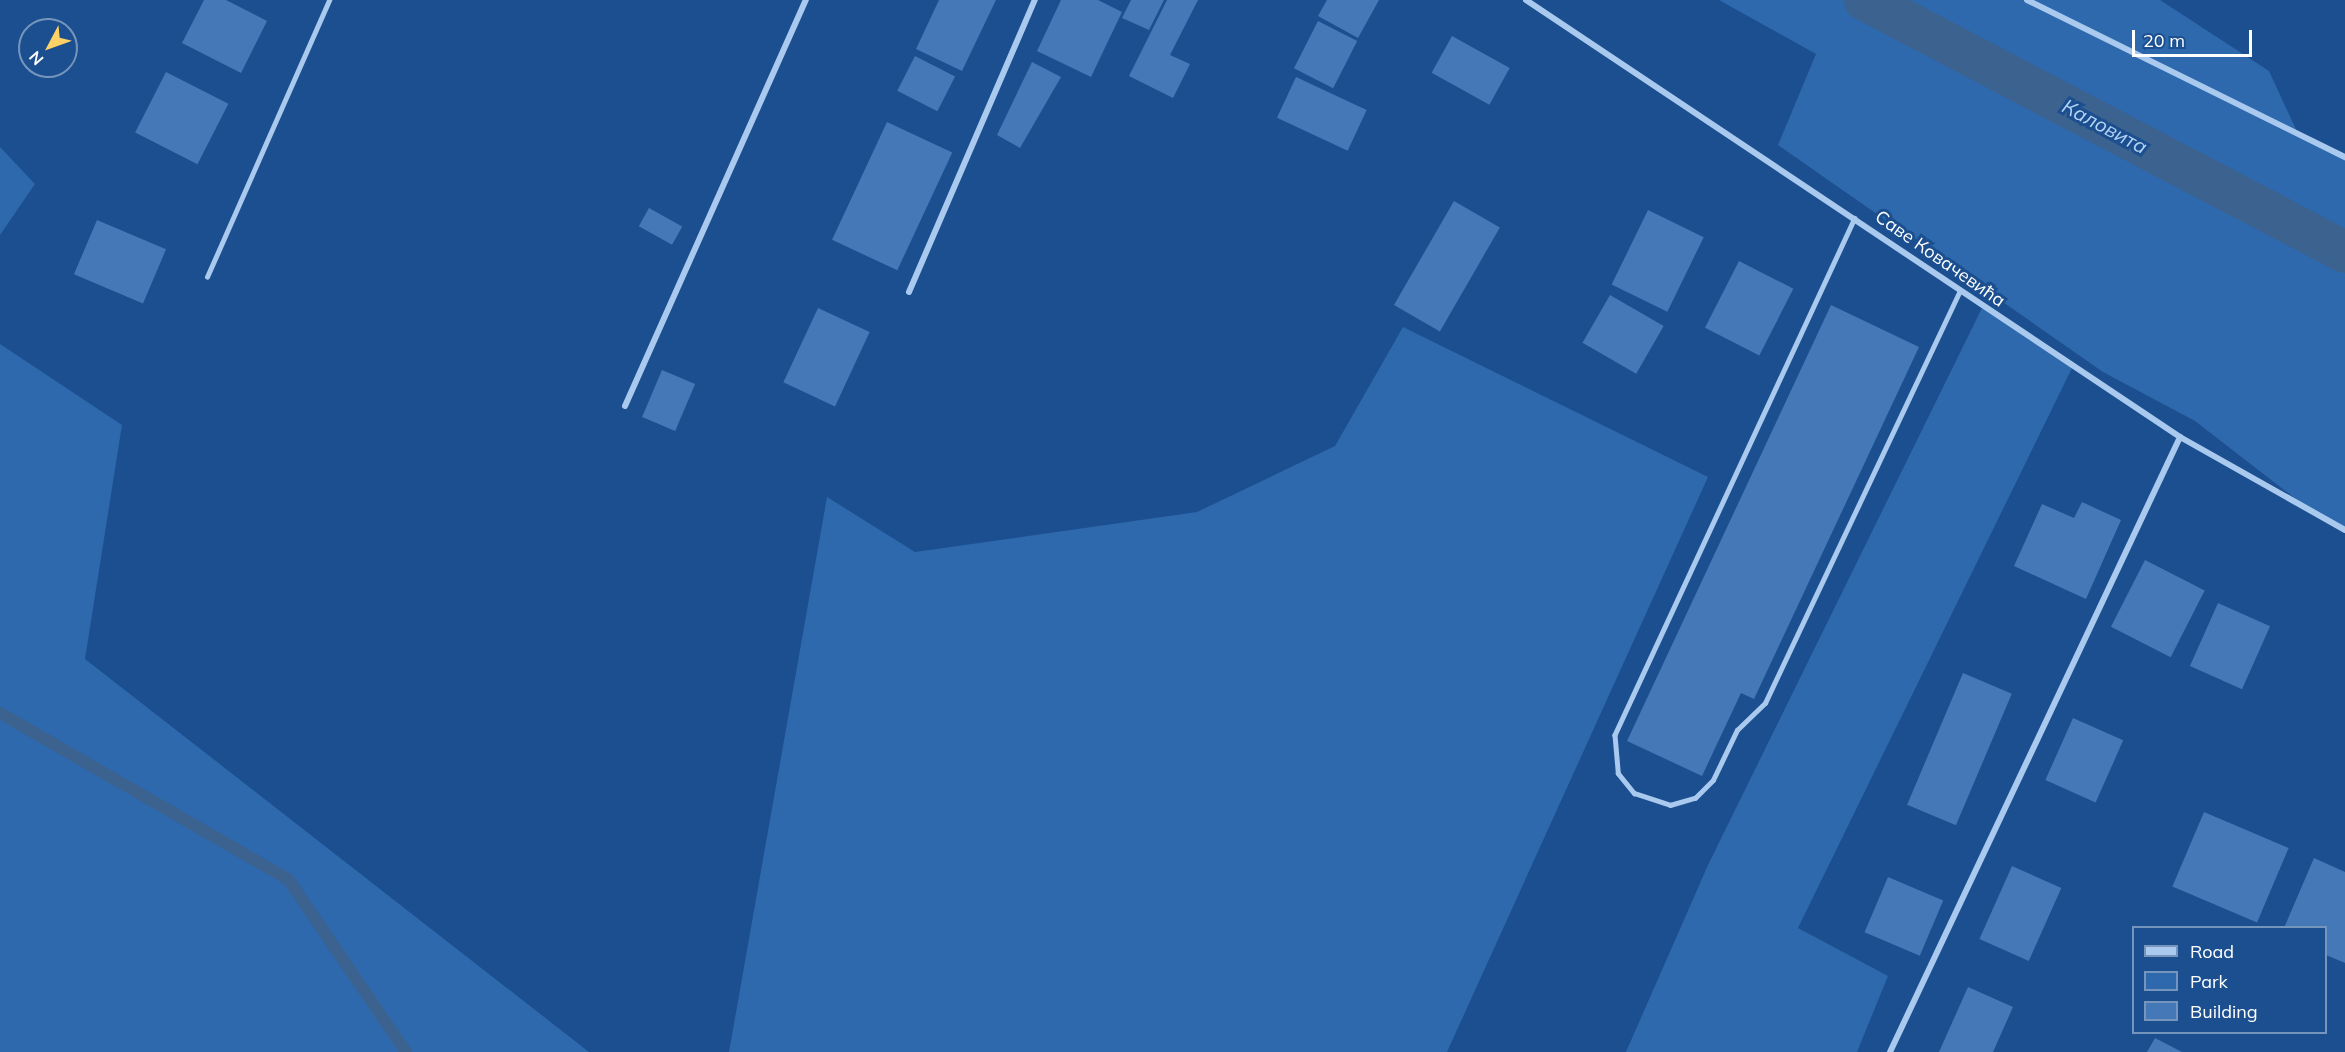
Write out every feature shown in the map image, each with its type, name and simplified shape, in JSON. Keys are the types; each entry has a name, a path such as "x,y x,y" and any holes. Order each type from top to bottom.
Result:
{"street":[{"path":"625,406 806,0"},
{"path":"909,292 1035,0"},
{"name":"Саве Ковачевића","path":"1526,0 1855,218 1959,292 2180,437 2345,530"},
{"path":"2027,0 2345,157"},
{"path":"1890,1052 2180,437"}],"lane":[{"path":"207,277 329,0"},
{"path":"1855,218 1615,735 1618,773 1634,793 1670,806 1695,798 1713,780 1737,729 1766,703 1959,292"}],"green space":[{"path":"1719,0 2160,0 2269,71 2299,136 2345,157 2345,530 2314,513 2195,421 2103,372 1778,145 1816,54"},
{"path":"0,147 35,184 0,235"},
{"path":"1982,308 2073,366 1798,928 1888,976 1857,1052 1626,1052 1708,865"},
{"path":"1403,327 1708,477 1447,1052 729,1052 827,497 915,552 1197,512 1335,446"},
{"path":"0,344 122,425 85,659 589,1052 0,1052"}],"building":[{"path":"204,0 226,0 267,21 241,73 182,43"},
{"path":"939,0 996,0 962,71 916,49"},
{"path":"1061,0 1098,0 1122,12 1091,77 1037,51"},
{"path":"1131,0 1164,0 1149,30 1122,18"},
{"path":"1167,0 1198,0 1170,55 1190,64 1173,98 1129,76"},
{"path":"1327,0 1379,0 1358,38 1318,16"},
{"path":"1318,21 1357,41 1333,88 1294,68"},
{"path":"1452,36 1510,68 1489,105 1432,73"},
{"path":"915,56 955,76 937,111 897,91"},
{"path":"1032,62 1061,77 1020,148 997,135"},
{"path":"166,72 228,104 197,164 135,133"},
{"path":"1296,77 1367,110 1348,151 1277,118"},
{"path":"887,122 952,152 897,270 832,240"},
{"path":"1454,201 1500,228 1440,331 1394,305"},
{"path":"649,208 682,226 672,245 639,226"},
{"path":"1648,210 1704,237 1667,312 1612,285"},
{"path":"97,220 166,249 143,304 74,274"},
{"path":"1739,261 1793,289 1759,356 1705,328"},
{"path":"1610,295 1664,326 1636,374 1582,343"},
{"path":"1831,305 1919,347 1754,699 1741,693 1702,776 1627,741"},
{"path":"818,308 870,332 835,406 783,382"},
{"path":"662,370 695,384 675,431 642,417"},
{"path":"2082,502 2121,520 2086,599 2014,566 2042,504 2074,518"},
{"path":"2145,560 2205,590 2171,657 2111,627"},
{"path":"2218,603 2270,626 2242,689 2190,666"},
{"path":"1963,673 2012,694 1956,825 1907,805"},
{"path":"2073,718 2123,740 2096,802 2045,780"},
{"path":"2204,812 2289,848 2257,923 2172,887"},
{"path":"2314,858 2345,872 2345,963 2327,955 2327,926 2285,926"},
{"path":"2012,866 2061,888 2029,961 1979,939"},
{"path":"1888,877 1943,900 1920,956 1865,932"},
{"path":"1968,987 2013,1007 1993,1052 1939,1052"},
{"path":"2155,1038 2182,1052 2147,1052"}],"waterway":[{"name":"Каловита","path":"1865,0 2345,252"},
{"path":"0,713 288,879 406,1052"}]}
